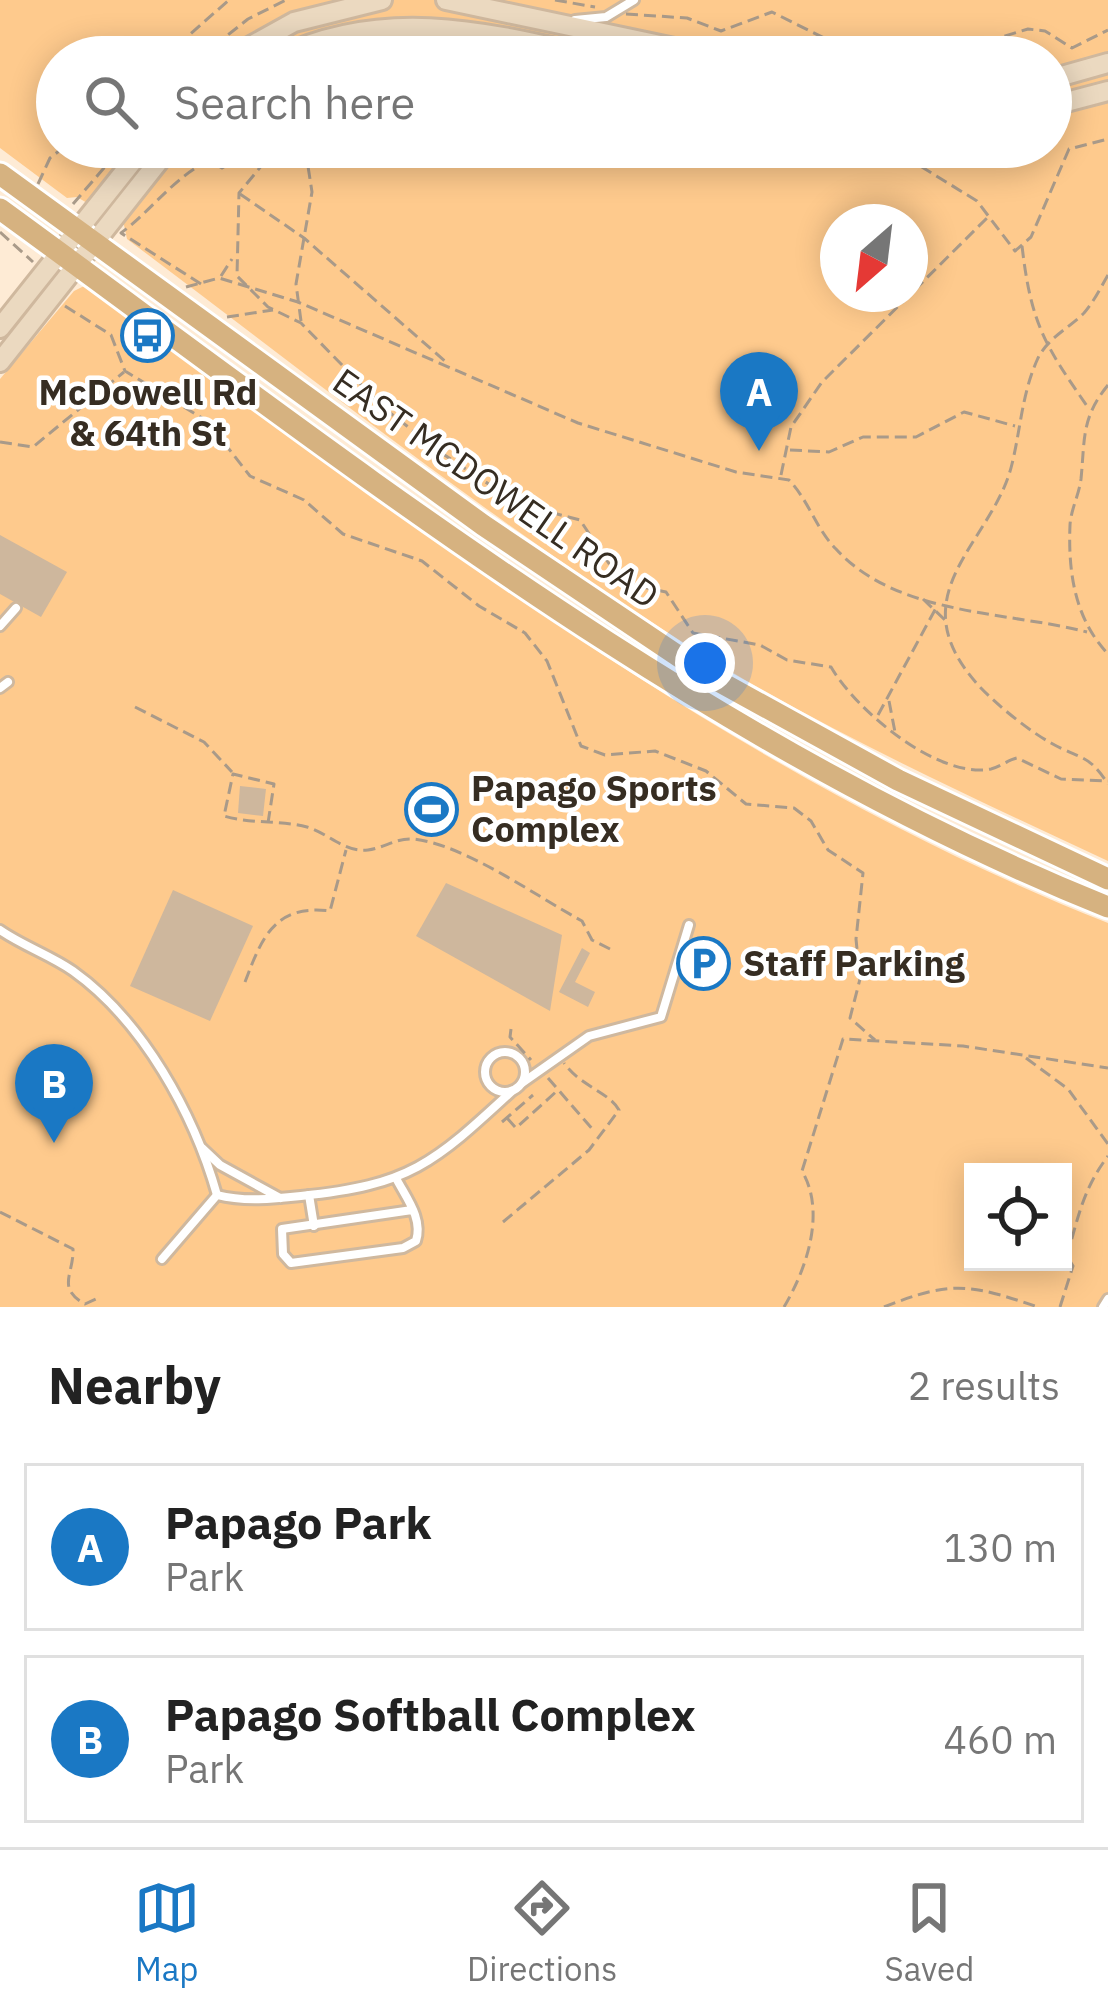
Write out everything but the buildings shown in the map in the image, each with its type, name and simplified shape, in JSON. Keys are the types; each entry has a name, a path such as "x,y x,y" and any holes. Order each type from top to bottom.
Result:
{"main road":[{"path":"269,36 294,22 382,0"},
{"path":"446,0 623,36"},
{"path":"336,36 402,25 505,36"},
{"path":"1072,74 1108,63"},
{"path":"1072,100 1108,91"},
{"path":"0,362 131,168"},
{"path":"87,236 150,168"},
{"name":"EAST MCDOWELL ROAD","path":"0,174 483,525 702,672 880,771 1108,879"},
{"name":"EAST MCDOWELL ROAD","path":"0,209 563,616 691,697 976,849 1108,908"},
{"path":"0,328 70,258"}],"lane":[{"path":"551,20 606,17 634,0"},
{"path":"0,626 16,608"},
{"path":"217,1195 309,1196 397,1180 422,1167 559,1053 589,1036 661,1017 689,925"},
{"path":"0,930 73,972 114,1007 155,1062 217,1195"},
{"path":"512,1091 493,1088 486,1076 497,1054 521,1059 522,1083"},
{"path":"196,1143 220,1165 282,1198"},
{"path":"397,1180 412,1210 419,1231 416,1241 403,1248 291,1263 283,1254 282,1229 412,1210"},
{"path":"162,1259 217,1195"},
{"path":"309,1196 314,1226"},
{"path":"1103,1307 1108,1299"}],"path":[{"path":"188,36 229,0"},
{"path":"227,36 286,0"},
{"path":"555,0 603,8"},
{"path":"626,14 687,18 721,31 772,12 820,36"},
{"path":"1005,36 1028,29 1054,36"},
{"path":"1072,47 1108,30"},
{"path":"1072,148 1108,139"},
{"path":"37,185 45,168"},
{"path":"70,205 103,168"},
{"path":"193,168 160,204 122,233 202,285"},
{"path":"260,168 239,193 235,252 243,286 301,323 385,409 442,454 519,504 586,525 622,583 666,592 693,633 760,644 787,660 820,662 831,668 845,692 922,754 991,769 1017,758 1061,779 1107,782"},
{"path":"301,323 298,302 312,192 308,168"},
{"path":"923,168 977,201 1015,251 1031,237 1061,168"},
{"path":"239,193 304,238 452,367"},
{"path":"780,477 791,427 822,382 989,217"},
{"path":"0,232 32,256 32,274"},
{"path":"1022,245 1030,310 1046,346 1089,408"},
{"path":"186,286 219,278 235,252"},
{"path":"947,623 946,604 959,560 1012,466 1016,426 1046,346 1084,313 1108,275"},
{"path":"219,278 298,302 578,423 736,472 780,477 802,494 821,529 848,560 881,582 946,604 1087,632"},
{"path":"65,306 111,335 125,371 194,409 250,476 304,500 343,534 422,561 478,606 525,633 548,661 581,746 605,754 655,751 706,771 746,804 788,806 806,814 828,850 863,873 856,939 860,979 848,1007 850,1018 875,1040"},
{"path":"226,317 274,310"},
{"path":"0,442 33,447 125,371"},
{"path":"1108,385 1089,408 1080,434 1081,480 1070,522 1075,597 1087,632 1108,654"},
{"path":"788,449 829,452 863,437 916,437 964,412 1016,426"},
{"path":"916,595 936,608 947,623 980,688 1048,742 1091,758 1107,782"},
{"path":"878,716 936,608"},
{"path":"888,696 896,734"},
{"path":"135,707 204,742 232,774 274,784 268,823"},
{"path":"232,774 224,816 304,826 346,848 369,850 412,839 448,848 582,921 591,929 592,940 610,950"},
{"path":"244,982 261,939 277,919 292,911 330,910 346,848"},
{"path":"511,1029 510,1037 531,1060"},
{"path":"784,1305 811,1243 814,1191 802,1171 843,1039 1019,1054 1108,1068"},
{"path":"503,1222 589,1150 619,1110 613,1099 583,1086 559,1053"},
{"path":"1019,1054 1068,1089 1108,1144"},
{"path":"546,1077 594,1131"},
{"path":"538,1108 531,1097 505,1120 516,1127 527,1118 558,1090"},
{"path":"518,1108 527,1118"},
{"path":"1060,1307 1073,1266 1066,1256 1075,1216 1086,1186 1108,1156"},
{"path":"0,1212 73,1249 65,1282 70,1295 85,1304 96,1299"},
{"path":"884,1307 944,1285 992,1291 1038,1307"}],"shaded area":[{"path":"0,0 1108,0 1108,861 841,733 738,676 614,598 403,448 127,239 124,225 77,197 67,198 0,148"},
{"name":"Papago Sports Complex","path":"88,284 453,552 704,719 969,863 1108,923 1108,1307 0,1307 0,379 74,291"}],"place":[{"name":"McDowell Rd & 64th St","path":"148,336"},
{"name":"Papago Park","path":"759,451"},
{"name":"Papago Sports Complex","path":"432,809"},
{"name":"Staff Parking","path":"704,963"},
{"name":"Papago Softball Complex","path":"54,1143"}]}
